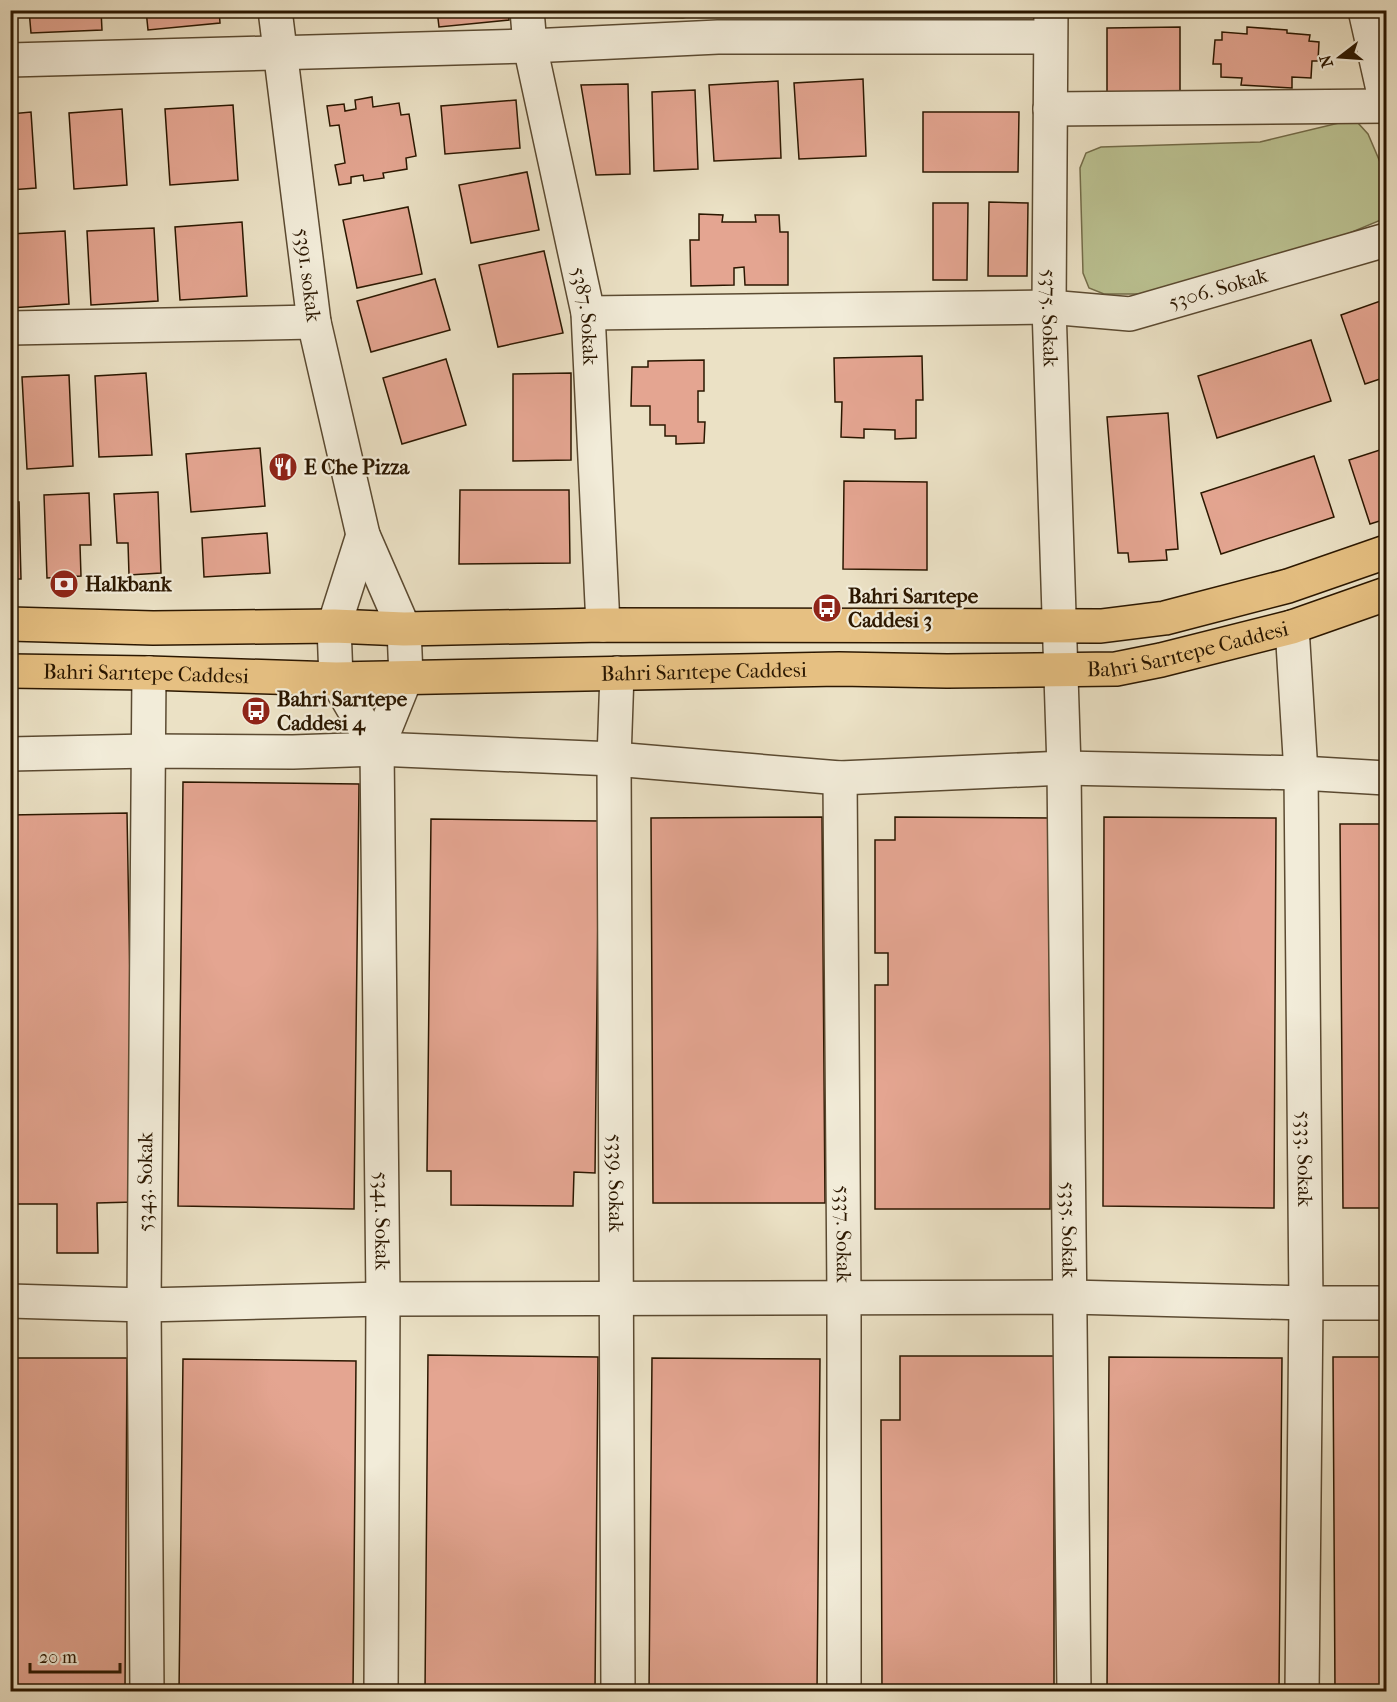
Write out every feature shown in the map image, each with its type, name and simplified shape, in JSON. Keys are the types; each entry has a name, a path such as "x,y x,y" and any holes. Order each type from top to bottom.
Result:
{"main road":[{"name":"Bahri Sarıtepe Caddesi","path":"10,624 153,628 333,626 404,629 603,625 1101,626 1165,618 1288,586 1386,552"},
{"name":"Bahri Sarıtepe Caddesi","path":"10,671 336,679 839,669 1116,669 1292,627 1386,594"}],"street":[{"name":"5391. sokak","path":"275,10 314,322 363,535 404,629"},
{"name":"5387. Sokak","path":"526,10 530,45 588,313 603,625"},
{"path":"1050,109 1386,104 1365,10"},
{"path":"10,60 530,45 719,24 1051,24"},
{"name":"5375. Sokak","path":"1051,24 1049,307 1061,670"},
{"name":"5306. Sokak","path":"588,313 1049,307 1130,314 1386,240"},
{"path":"10,328 314,322"},
{"path":"363,535 333,626 336,679 377,749"},
{"name":"5333. Sokak","path":"1292,627 1301,773 1306,1304 1302,1692"},
{"path":"377,749 406,677 404,629"},
{"name":"5335. Sokak","path":"1061,670 1071,1297 1074,1692"},
{"name":"5343. Sokak","path":"147,1692 144,1305 149,673"},
{"name":"5339. Sokak","path":"617,673 614,759 618,1692"},
{"path":"10,754 148,751 293,752 377,749 614,759 840,778 1064,768 1301,773 1386,778"},
{"name":"5341. Sokak","path":"377,749 383,1299 381,1692"},
{"name":"5337. Sokak","path":"840,778 844,1692"},
{"path":"10,1301 144,1305 383,1299 1071,1297 1306,1304 1386,1303"}],"green space":[{"path":"565,11 699,11 683,18 577,15"},
{"path":"1343,122 1358,123 1368,134 1386,176 1386,213 1381,220 1246,276 1171,294 1104,294 1089,288 1083,273 1080,168 1086,153 1101,147 1260,142"}],"building":[{"path":"29,10 101,10 102,30 31,33"},
{"path":"146,10 219,10 220,23 148,30"},
{"path":"437,10 508,10 509,20 439,27"},
{"path":"1250,10 1301,10 1300,14"},
{"path":"1180,27 1180,95 1107,95 1107,28"},
{"path":"1247,27 1287,30 1287,33 1310,35 1309,41 1319,42 1318,61 1312,61 1311,78 1292,77 1292,88 1241,85 1242,78 1221,77 1221,64 1213,64 1215,40 1222,40 1222,32 1247,34"},
{"path":"863,79 866,156 799,159 794,83"},
{"path":"778,81 781,158 714,161 709,85"},
{"path":"628,84 630,174 596,175 581,85"},
{"path":"695,90 698,169 654,171 652,92"},
{"path":"372,97 373,107 399,103 401,115 409,114 416,156 406,158 407,169 383,173 384,178 364,181 363,175 351,177 351,183 339,185 335,165 345,163 339,125 330,126 327,106 344,104 345,111 356,109 355,100"},
{"path":"516,100 520,148 445,154 441,106"},
{"path":"233,105 238,180 170,185 165,109"},
{"path":"122,109 127,185 74,189 69,113"},
{"path":"31,112 36,188 10,190 10,114"},
{"path":"923,112 1019,112 1018,172 923,172"},
{"path":"527,172 539,230 471,243 459,185"},
{"path":"989,202 1028,203 1027,276 988,276"},
{"path":"933,203 968,203 967,280 933,280"},
{"path":"408,207 422,274 357,288 343,220"},
{"path":"699,214 723,215 722,222 756,222 755,215 779,215 780,232 788,232 788,285 745,285 744,267 734,268 734,285 691,286 690,240 699,240"},
{"path":"242,222 247,296 180,300 175,227"},
{"path":"154,228 158,301 91,305 87,231"},
{"path":"65,231 69,304 10,308 10,234"},
{"path":"544,251 563,333 498,347 479,265"},
{"path":"435,279 450,330 371,352 357,301"},
{"path":"1386,299 1386,377 1365,384 1341,315"},
{"path":"1311,340 1331,401 1217,438 1198,376"},
{"path":"922,356 923,400 916,400 916,438 895,439 895,430 864,429 864,438 841,437 842,402 835,402 834,358"},
{"path":"446,359 466,425 402,444 383,378"},
{"path":"704,360 704,391 698,391 698,422 705,422 704,443 676,444 676,436 665,436 665,425 650,425 650,406 631,406 632,367 648,367 648,361"},
{"path":"146,373 152,455 99,457 95,376"},
{"path":"571,373 571,460 513,461 513,374"},
{"path":"69,375 73,466 27,469 22,377"},
{"path":"1168,413 1178,549 1166,550 1167,560 1129,562 1128,553 1118,553 1107,417"},
{"path":"260,448 265,506 191,512 186,454"},
{"path":"1386,448 1386,519 1370,524 1349,460"},
{"path":"1314,456 1334,517 1221,554 1201,493"},
{"path":"844,481 927,482 927,570 843,569"},
{"path":"460,490 569,490 570,563 459,564"},
{"path":"158,492 161,573 129,575 128,543 117,543 114,494"},
{"path":"89,493 91,545 80,545 81,576 47,578 44,495"},
{"path":"10,502 19,502 21,579 10,579"},
{"path":"267,533 270,573 204,577 202,538"},
{"path":"183,782 359,784 354,1209 178,1206"},
{"path":"127,813 134,1202 97,1203 98,1253 57,1253 57,1204 10,1204 10,815"},
{"path":"822,817 825,1203 653,1203 651,818"},
{"path":"895,817 1051,818 1050,1209 875,1209 875,985 888,985 888,953 875,953 875,840 895,840"},
{"path":"1104,817 1276,818 1274,1208 1103,1206"},
{"path":"431,819 599,821 595,1173 574,1172 573,1206 451,1205 451,1171 427,1171"},
{"path":"1340,824 1386,824 1386,1208 1343,1208"},
{"path":"428,1355 598,1357 595,1692 425,1692"},
{"path":"900,1356 1054,1356 1054,1692 882,1692 881,1420 900,1420"},
{"path":"1109,1357 1282,1358 1279,1692 1107,1692"},
{"path":"1333,1357 1386,1357 1386,1692 1335,1692"},
{"path":"10,1358 127,1358 125,1692 10,1692"},
{"path":"652,1358 820,1359 817,1692 649,1692"},
{"path":"183,1359 356,1361 353,1692 179,1692"}],"place":[{"name":"E Che Pizza","path":"283,467"},
{"name":"Halkbank","path":"64,584"},
{"name":"Bahri Sarıtepe Caddesi 3","path":"827,608"},
{"name":"Bahri Sarıtepe Caddesi 4","path":"256,711"}]}
